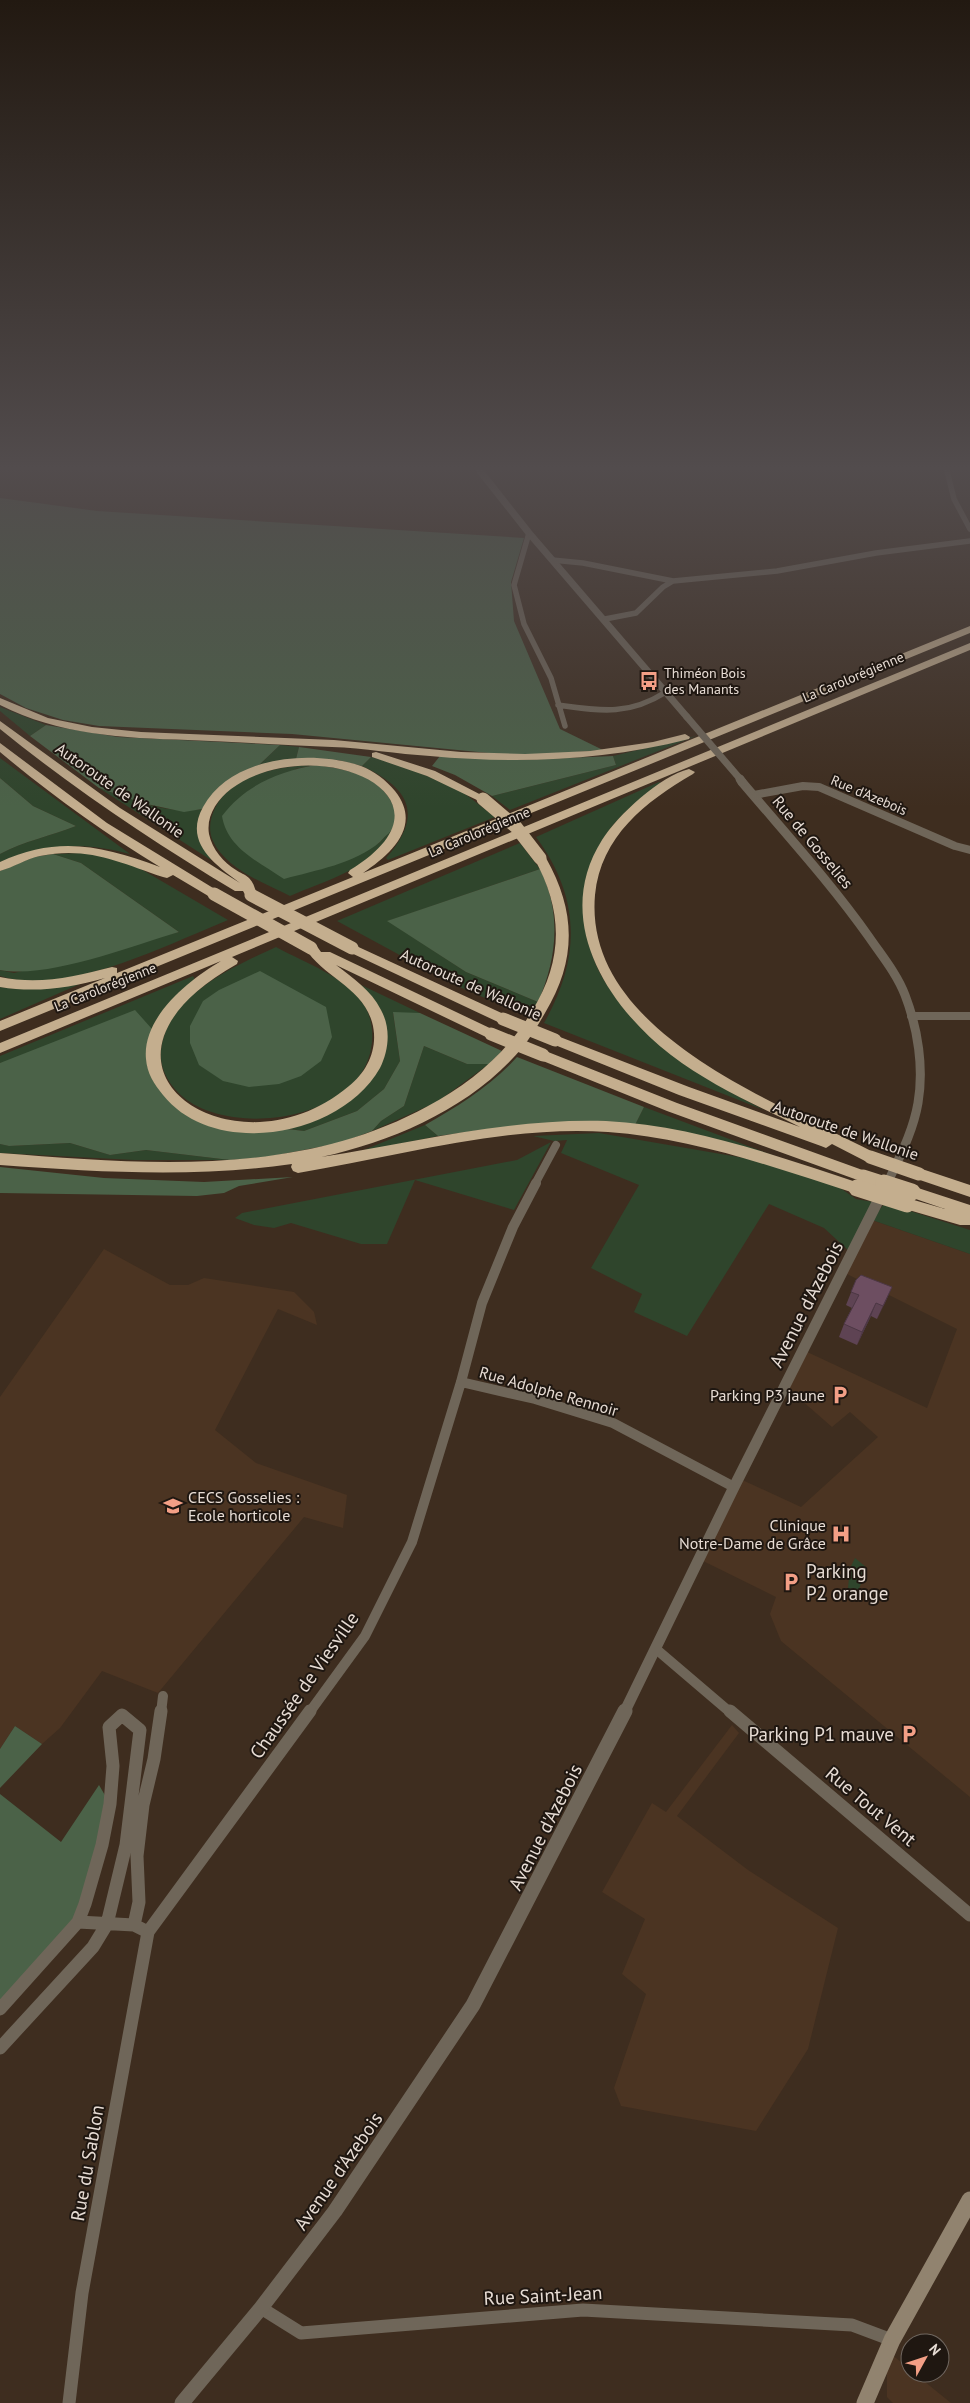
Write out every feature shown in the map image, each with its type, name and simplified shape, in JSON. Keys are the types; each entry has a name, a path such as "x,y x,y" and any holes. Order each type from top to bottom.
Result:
{"highway":[{"name":"La Carolorégienne","path":"0,1026 970,629"},
{"name":"La Carolorégienne","path":"0,1048 970,646"},
{"path":"0,701 21,712 73,728 148,735 303,743 334,742 492,757 559,758 629,750 668,742 766,713"},
{"name":"Autoroute de Wallonie","path":"0,724 87,792 147,833 240,884 251,895 352,948 503,1019 554,1040 693,1094 870,1158 970,1190"},
{"path":"0,1159 210,1167 271,1162 311,1155 390,1131 451,1100 475,1083 517,1046 543,1006 561,957 562,929 560,903 551,879 540,858 516,827 483,799 442,776 408,763 372,754 303,743"},
{"path":"0,746 69,801 190,880 214,894 311,948 361,992 373,1006 380,1024 382,1042 379,1057 368,1077 353,1093 329,1109 295,1123 276,1126 246,1126 219,1123 200,1117 180,1105 164,1088 154,1071 151,1054 154,1038 173,1006 202,979 264,946 299,924"},
{"path":"726,747 718,758 676,779 646,799 618,826 606,842 596,860 588,898 588,918 600,962 628,1007 673,1050 730,1088 817,1129 870,1158"},
{"path":"240,884 212,854 205,841 203,826 205,815 223,789 255,772 294,762 328,762 358,769 371,775 390,790 396,799 400,818 395,838 368,865 302,902"},
{"path":"0,867 34,854 72,849 89,850 111,853 190,880"},
{"path":"0,982 31,985 76,981 180,952"},
{"path":"325,960 491,1034 672,1107 860,1182 909,1198 960,1219 970,1219"},
{"path":"210,1167 232,1173 272,1171 517,1129 572,1126 615,1128 667,1134 860,1182"},
{"path":"909,1198 970,1212"}],"main road":[{"path":"865,2403 892,2340 969,2205"}],"street":[{"path":"515,583 524,624 551,678 565,726"},
{"name":"Rue de Gosselies","path":"572,583 850,910 893,972 905,995 918,1042 921,1076 918,1104 909,1136 868,1224"},
{"path":"605,620 636,613 669,583"},
{"path":"558,705 628,711 654,701 666,692"},
{"name":"Rue d'Azebois","path":"754,796 803,786 818,787 955,846 970,850"},
{"path":"911,1016 970,1016"},
{"name":"Chaussée de Viesville","path":"148,1932 365,1636 412,1542 461,1382 482,1303 513,1227 556,1145"},
{"name":"Avenue d'Azebois","path":"182,2403 261,2308 335,2210 473,2005 542,1877 656,1649 734,1487 868,1224"},
{"name":"Rue Adolphe Rennoir","path":"461,1382 535,1399 613,1423 734,1487"},
{"name":"Rue Tout Vent","path":"656,1649 970,1915"},
{"path":"134,1925 140,1902 137,1856 143,1805 154,1759 163,1696"},
{"path":"0,2009 78,1922 84,1907 108,1818 113,1765 109,1728 122,1715 140,1730 126,1845 107,1924 93,1948 0,2048"},
{"path":"78,1922 134,1925 148,1932"},
{"name":"Rue du Sablon","path":"69,2403 82,2293 148,1932"},
{"name":"Rue Saint-Jean","path":"261,2308 302,2333 583,2310 852,2325 892,2340"}],"shaded area":[{"name":"Clinique Notre-Dame de Grâce","path":"872,1220 970,1254 970,1797 781,1641 770,1614 776,1597 699,1559 738,1478 801,1507 878,1437 850,1412 832,1427 785,1386 803,1350 927,1408 957,1329 843,1272"},
{"name":"CECS Gosselies : Ecole horticole","path":"104,1249 170,1285 188,1285 204,1278 294,1292 314,1312 317,1325 278,1309 215,1430 256,1463 347,1495 343,1528 304,1517 158,1693 102,1671 60,1728 42,1744 15,1726 0,1749 0,1397"},
{"path":"732,1725 739,1733 677,1816 748,1870 838,1928 808,2049 756,2131 621,2106 614,2088 646,1994 622,1974 645,1919 602,1892 652,1803 666,1812"},
{"path":"887,2351 900,2361 900,2383 926,2383 951,2403 893,2403 887,2397"}],"green space":[{"path":"0,583 511,583 514,621 560,729 603,750 551,754 499,754 292,734 99,726 63,720 26,708 0,694"},
{"path":"0,707 46,725 30,736 0,711"},
{"path":"46,725 118,737 280,745 259,765 234,777 218,788 202,809 184,812 142,803 99,788 30,736"},
{"path":"696,736 510,810 492,796 616,765 613,756"},
{"path":"280,745 299,747 296,759 259,765"},
{"path":"299,747 371,757 362,766 338,760 296,759"},
{"path":"440,756 522,760 613,756 616,765 492,796 455,775 432,766"},
{"path":"371,757 404,766 460,790 495,817 388,860 386,858 398,843 405,829 408,816 406,804 401,793 378,775 362,766"},
{"path":"0,758 130,854 79,846 35,852 0,862 0,854 9,849 76,826 33,806 0,778"},
{"path":"315,765 295,769 331,866 379,843 393,828 386,842 363,863 334,878 290,896 247,874 227,860 213,841 210,833 211,820 215,808 223,796 245,779 287,767"},
{"path":"315,765 346,770 371,780 383,790 393,804 395,820 393,828 380,842 359,856 284,879 237,846 225,827 222,816 231,805 252,788 276,776"},
{"path":"0,778 33,806 76,826 0,854"},
{"path":"659,782 662,783 630,808 613,825 601,844 592,865 587,887 585,910 587,933 592,955 601,975 614,994 682,1058 711,1081 764,1110 544,1023 565,975 570,952 571,928 568,906 561,883 551,860 536,837"},
{"path":"99,788 163,808 176,810 202,809 199,817 211,860"},
{"path":"520,843 540,869 388,921 466,972 538,1002 529,1017 455,985 337,921"},
{"path":"83,853 113,858 141,869 228,920 146,954 85,974 55,980 26,981 0,976 0,970 14,973 179,932 81,863 53,854"},
{"path":"53,854 81,863 179,932 114,953 65,966 20,972 0,970 0,871 34,857"},
{"path":"540,869 552,902 554,936 549,969 538,1002 466,972 387,921"},
{"path":"276,947 335,978 356,995 364,1005 371,1021 372,1038 371,1049 361,1073 343,1092 319,1106 291,1115 261,1119 232,1117 205,1110 183,1097 166,1077 161,1051 166,1032 175,1014 188,999 204,986 222,974"},
{"path":"260,971 326,1007 332,1037 321,1061 301,1076 279,1084 249,1087 223,1081 199,1065 190,1043 190,1026 203,1001 219,990"},
{"path":"193,976 195,980 152,1029 0,1063 0,1056"},
{"path":"357,983 420,1013 393,1013 400,1061 384,1089 357,1111 304,1131 284,1128 331,1111 344,1104 367,1084 377,1071 385,1054"},
{"path":"80,984 0,1019 0,987 20,989"},
{"path":"135,1010 152,1029 147,1048 147,1065 155,1083 174,1106 191,1117 304,1131 357,1111 384,1089 400,1061 393,1012 420,1013 502,1051 489,1064 467,1064 424,1046 404,1106 381,1121 372,1131 340,1143 267,1157 230,1160 146,1150 110,1155 70,1143 9,1146 0,1144 0,1063"},
{"path":"424,1046 467,1064 489,1064 437,1102 372,1131 381,1121 404,1106"},
{"path":"517,1057 644,1107 635,1125 609,1123 536,1124 438,1136 425,1125 462,1103 485,1086"},
{"path":"644,1107 791,1162 635,1125"},
{"path":"425,1125 438,1136 359,1152"},
{"path":"599,1133 750,1159 836,1185 856,1199 873,1202 849,1251 824,1228 769,1204 687,1336 634,1312 642,1294 591,1268 639,1185 561,1153 567,1140 554,1141 533,1136"},
{"path":"551,1142 514,1210 415,1180 387,1244 361,1244 291,1223 274,1228 254,1225 235,1218 242,1213 517,1160"},
{"path":"70,1143 110,1155 146,1150 230,1160 134,1160 0,1153 0,1144 9,1146"},
{"path":"0,1167 104,1178 204,1182 293,1177 239,1186 224,1193 197,1196 0,1193"},
{"path":"883,1205 907,1210 970,1230 970,1254 872,1220"},
{"path":"855,1558 866,1567 865,1575 857,1593 848,1588 850,1568"},
{"path":"15,1726 42,1744 0,1788 0,1749"},
{"path":"99,1785 110,1804 81,1916 0,2003 0,1794 61,1842"}],"building":[{"path":"861,1275 892,1287 883,1306 876,1303 862,1332 844,1324 859,1295 851,1292 856,1280"}],"place":[{"name":"Thiméon Bois des Manants","path":"649,681"},
{"name":"Parking P3 jaune","path":"840,1395"},
{"name":"CECS Gosselies : Ecole horticole","path":"173,1506"},
{"name":"Clinique Notre-Dame de Grâce","path":"841,1534"},
{"name":"Parking P2 orange","path":"791,1582"},
{"name":"Parking P1 mauve","path":"909,1734"}]}
